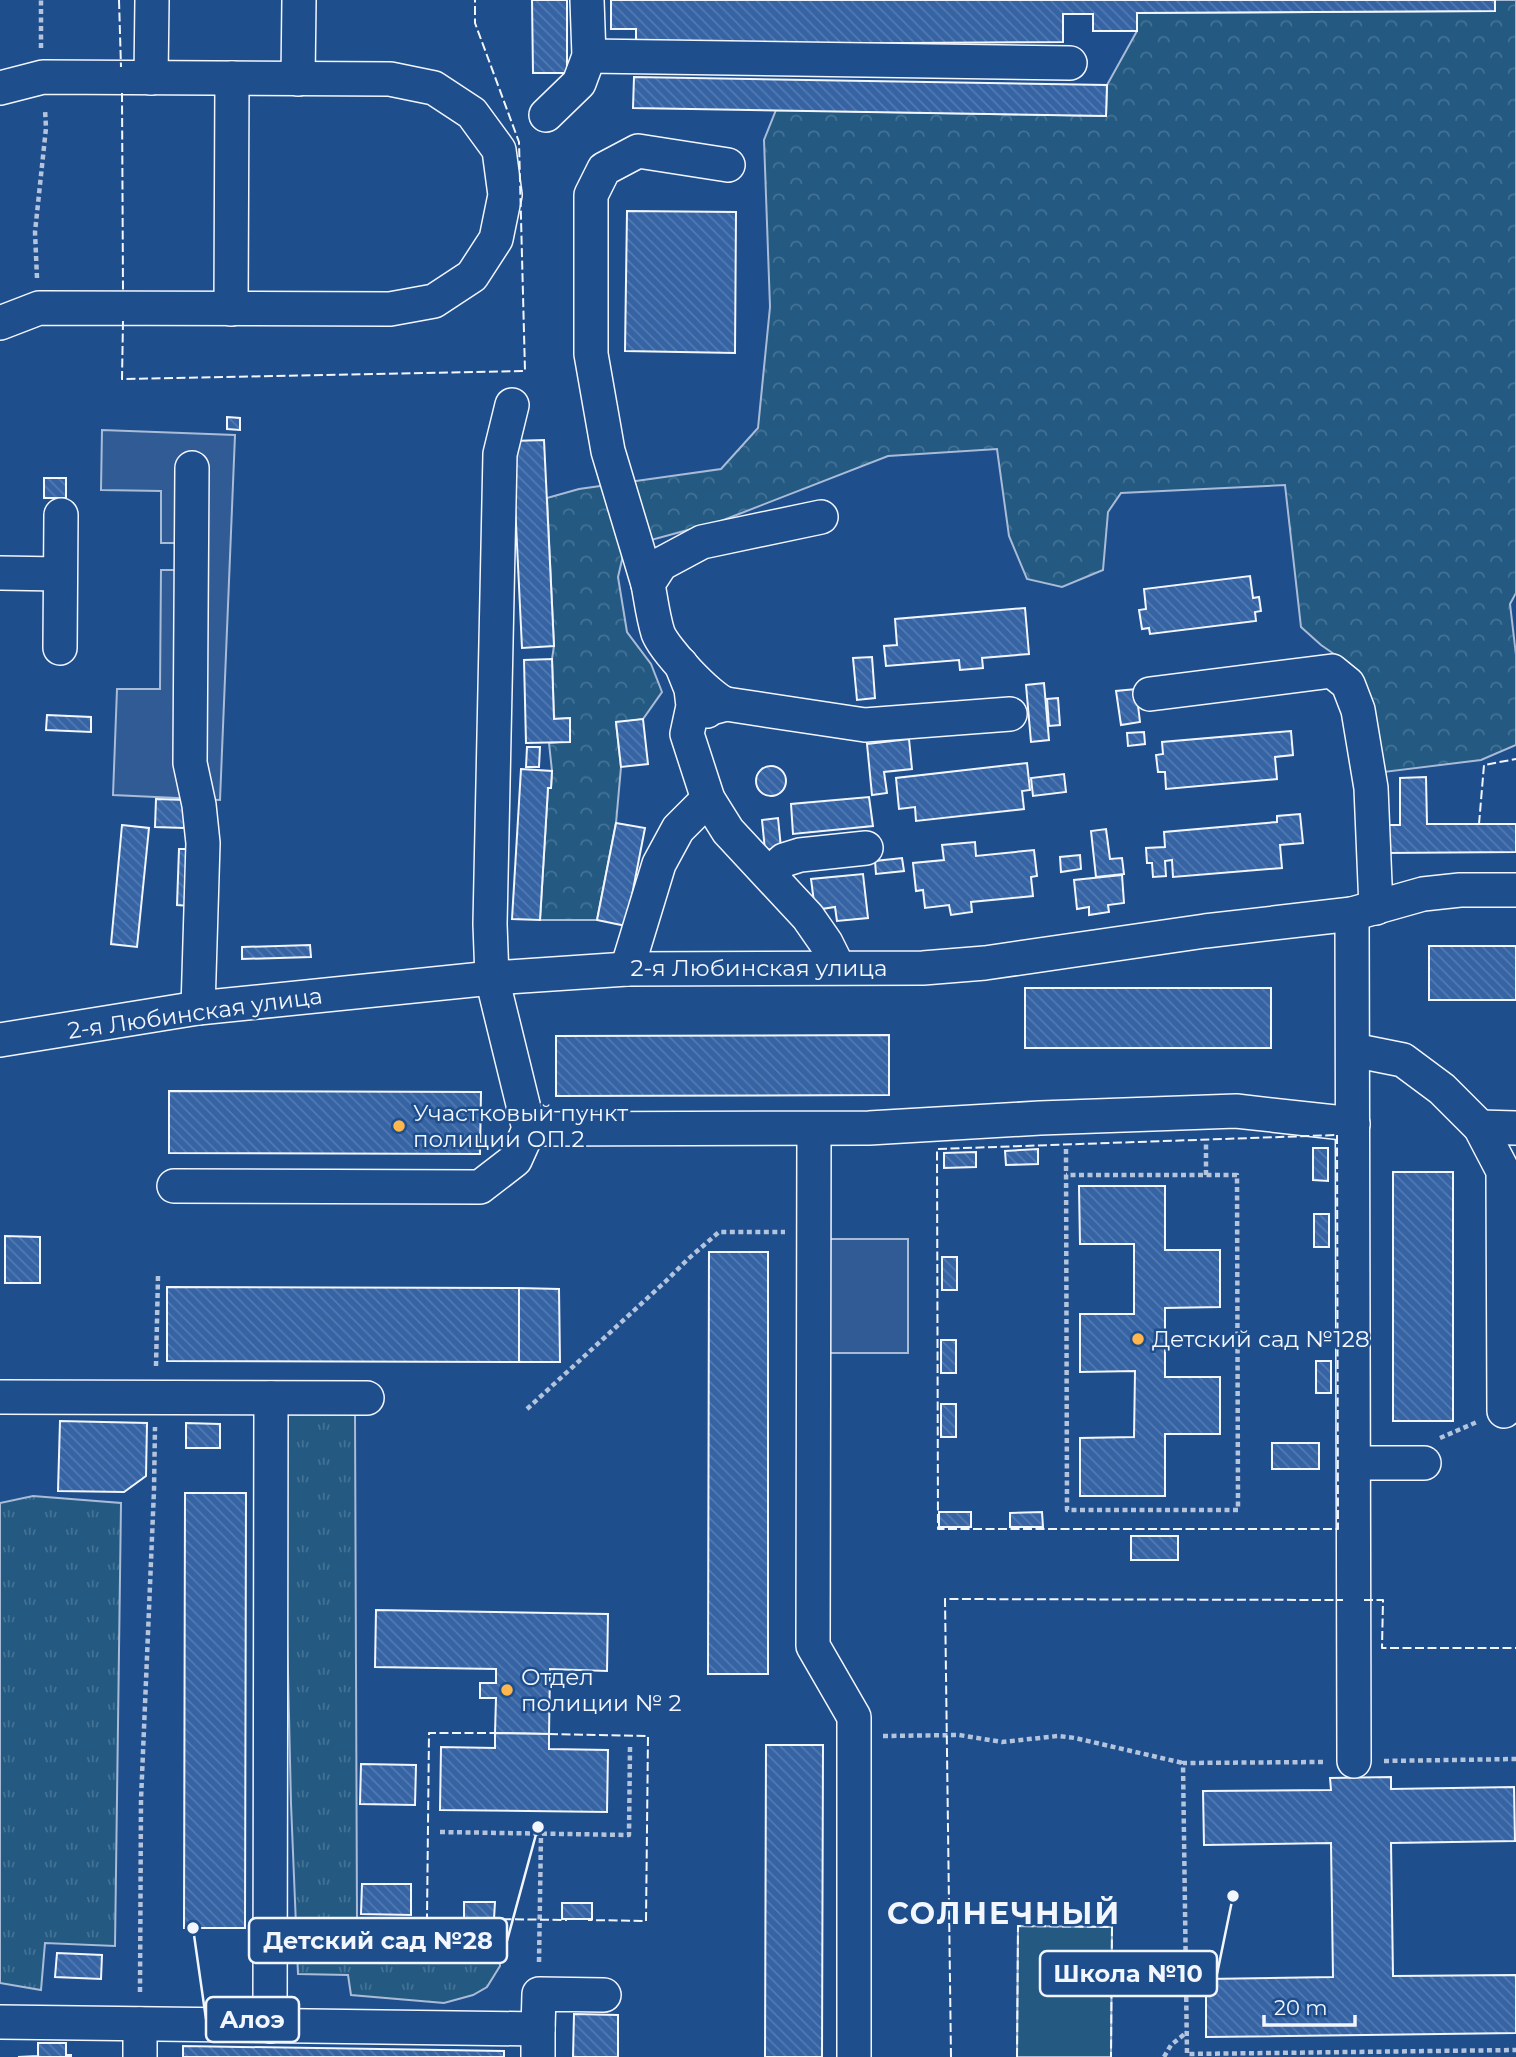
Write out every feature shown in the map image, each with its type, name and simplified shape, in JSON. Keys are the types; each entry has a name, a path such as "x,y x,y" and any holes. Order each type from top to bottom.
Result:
{"street":[{"path":"151,78 152,0"},
{"path":"298,79 299,0"},
{"path":"546,115 579,83 589,56 587,0"},
{"path":"589,56 1070,63"},
{"path":"0,88 43,77 390,79 434,88 472,113 499,150 505,195 496,239 472,276 434,301 390,309 39,308 0,323"},
{"path":"231,309 232,78"},
{"path":"728,165 638,151 604,169 591,195 591,354 608,451 648,584 659,635 700,685 718,701 726,704 865,725 1010,714"},
{"path":"174,1186 480,1187 515,1160 529,1129 492,978 490,925 500,454 512,405"},
{"path":"192,468 190,764 199,805 203,844 198,1008"},
{"path":"60,648 61,515"},
{"path":"648,584 661,564 702,542 821,517"},
{"path":"0,573 60,574"},
{"path":"681,664 691,689 693,706 687,734 708,799 728,831 808,917 838,967"},
{"path":"1150,694 1332,671 1348,684 1358,710 1371,788 1353,1050 1354,1761"},
{"path":"687,734 711,708 726,704"},
{"path":"627,969 659,864 678,829 708,799"},
{"path":"769,874 784,860 800,855 866,848"},
{"name":"2-я Любинская улица","path":"0,1040 198,1008 492,978 627,969 923,968 985,963 1364,911 1423,894 1460,890 1516,890"},
{"path":"1353,1050 1403,1060 1442,1089 1480,1127 1503,1171 1510,1370 1504,1411"},
{"path":"529,1129 869,1128 1236,1111 1353,1124"},
{"path":"1480,1127 1516,1128"},
{"path":"814,1129 813,1646 854,1717 854,2057"},
{"path":"0,1397 367,1398"},
{"path":"270,2026 271,1398"},
{"path":"1354,1463 1424,1463"},
{"path":"0,2022 270,2026 538,2043 539,1994 604,1995"},
{"path":"139,2057 140,2024"}],"path":[{"path":"39,308 35,232 46,128 40,38 41,0"},
{"path":"1066,1117 1066,1175 1067,1510 1238,1510 1237,1175 1066,1175"},
{"path":"527,1409 719,1233 814,1232"},
{"path":"140,2024 141,1800 154,1489 158,1276"},
{"path":"1424,1463 1440,1438 1504,1411"},
{"path":"854,1736 960,1735 1002,1742 1058,1736 1184,1763 1516,1759"},
{"path":"440,1832 629,1835 630,1747"},
{"path":"1184,1763 1187,2054 1516,2050"},
{"path":"539,1994 541,1833"},
{"path":"1164,2057 1171,2045 1187,2031"}],"green space":[{"path":"1495,0 1516,0 1516,593 1510,604 1516,655 1516,745 1481,760 1384,772 1353,667 1301,627 1285,485 1121,493 1108,512 1103,570 1062,587 1027,579 1009,536 997,449 888,456 721,521 625,547 618,577 627,632 651,664 662,692 643,719 616,723 621,767 616,823 597,920 540,920 548,788 551,788 552,771 549,743 570,741 569,718 554,719 554,646 547,498 579,489 721,469 758,428 770,307 764,140 776,110 1106,116 1107,85 1137,31 1137,13 1495,11"},
{"path":"282,1411 355,1413 357,1921 498,1926 500,1966 487,1987 473,1995 444,2003 351,1995 348,1975 298,1974 291,1804"},
{"path":"33,1496 121,1503 115,1946 45,1943 41,1990 0,1983 0,1503"},
{"path":"1018,1926 1112,1927 1111,2057 1017,2057"}],"shaded area":[{"path":"102,430 235,435 220,800 113,795 117,689 160,689 161,570 179,570 178,543 161,543 161,491 101,490"},
{"path":"825,1239 908,1239 908,1353 825,1353"}],"building":[{"path":"532,0 567,0 567,73 533,73"},
{"path":"611,0 1495,0 1495,11 1137,13 1137,31 1093,31 1093,14 1063,14 1063,42 636,45 636,29 611,29"},
{"path":"634,77 1107,85 1106,116 633,108"},
{"path":"627,211 736,212 735,353 625,351"},
{"path":"227,417 240,418 240,430 227,429"},
{"path":"544,440 554,646 522,648 512,441"},
{"path":"44,478 66,478 66,498 44,498"},
{"path":"1250,576 1253,598 1259,597 1261,611 1255,612 1256,621 1150,634 1149,628 1142,629 1139,610 1146,609 1144,589"},
{"path":"1025,608 1029,654 982,658 983,668 960,670 959,660 886,666 884,646 897,645 895,619"},
{"path":"872,657 875,698 857,700 853,658"},
{"path":"552,659 554,719 570,718 570,742 526,743 524,660"},
{"path":"1044,683 1049,740 1031,742 1026,685"},
{"path":"1136,689 1140,722 1121,725 1116,691"},
{"path":"1058,698 1060,725 1049,726 1047,699"},
{"path":"47,715 91,717 91,732 46,730"},
{"path":"643,719 648,764 621,767 616,722"},
{"path":"1291,731 1293,755 1275,757 1277,779 1166,789 1165,772 1158,772 1156,755 1163,754 1162,742"},
{"path":"1144,732 1145,744 1128,746 1127,733"},
{"path":"909,739 912,769 884,772 887,793 872,795 867,744"},
{"path":"527,747 540,747 539,767 526,767"},
{"path":"1027,763 1030,790 1022,791 1024,809 916,821 915,807 899,809 896,778"},
{"path":"771,766 777,767 785,775 785,787 777,795 771,796 765,795 757,787 756,781 757,775 765,767"},
{"path":"521,769 552,771 551,788 548,788 540,920 512,919"},
{"path":"1064,774 1066,792 1033,796 1031,778"},
{"path":"1426,777 1427,824 1516,824 1516,852 1387,853 1387,825 1400,825 1400,778"},
{"path":"869,797 873,826 793,834 791,804"},
{"path":"156,799 185,800 184,828 155,827"},
{"path":"1300,814 1303,843 1280,845 1282,868 1173,877 1172,860 1165,861 1166,876 1153,877 1152,863 1147,863 1146,848 1165,847 1164,832 1277,822 1277,816"},
{"path":"778,818 781,848 765,850 762,820"},
{"path":"616,823 645,828 626,926 597,920"},
{"path":"122,825 149,828 137,947 111,944"},
{"path":"1106,829 1110,859 1122,858 1124,874 1096,877 1091,831"},
{"path":"975,842 976,856 1034,850 1037,876 1031,877 1033,896 971,902 972,912 951,915 949,905 925,908 923,890 916,891 913,863 944,860 942,845"},
{"path":"179,849 192,849 190,906 177,905"},
{"path":"1080,855 1081,869 1061,872 1060,857"},
{"path":"902,858 904,871 876,874 875,861"},
{"path":"863,874 868,918 837,921 835,907 815,910 811,879"},
{"path":"1122,875 1124,903 1108,905 1109,912 1089,915 1089,907 1077,909 1074,880"},
{"path":"310,945 311,957 242,959 242,947"},
{"path":"1429,946 1516,946 1516,1000 1429,1000"},
{"path":"1025,988 1271,988 1271,1048 1025,1048"},
{"path":"889,1035 889,1095 556,1096 556,1036"},
{"path":"169,1091 481,1092 480,1154 169,1153"},
{"path":"1313,1148 1328,1148 1328,1181 1313,1180"},
{"path":"1038,1149 1038,1164 1006,1165 1005,1151"},
{"path":"976,1152 976,1167 944,1168 944,1153"},
{"path":"1393,1172 1453,1172 1453,1421 1393,1421"},
{"path":"1079,1186 1165,1186 1165,1250 1220,1250 1220,1307 1165,1308 1165,1377 1220,1377 1220,1434 1165,1434 1165,1496 1080,1496 1080,1438 1134,1437 1135,1371 1080,1372 1080,1314 1134,1314 1134,1244 1080,1244"},
{"path":"1314,1214 1329,1214 1329,1247 1314,1247"},
{"path":"5,1236 40,1237 40,1283 5,1283"},
{"path":"709,1252 768,1252 768,1674 708,1674"},
{"path":"942,1257 957,1257 957,1290 942,1290"},
{"path":"167,1287 519,1288 519,1362 167,1361"},
{"path":"519,1288 559,1289 560,1362 519,1362"},
{"path":"941,1340 956,1340 956,1373 941,1373"},
{"path":"1316,1361 1331,1361 1331,1393 1316,1393"},
{"path":"941,1404 956,1404 956,1437 941,1437"},
{"path":"60,1421 147,1423 146,1476 124,1492 58,1491"},
{"path":"186,1423 220,1424 220,1448 186,1448"},
{"path":"1272,1443 1319,1443 1319,1469 1272,1469"},
{"path":"185,1493 246,1493 245,1928 184,1928"},
{"path":"939,1512 971,1512 971,1527 939,1527"},
{"path":"1042,1512 1043,1527 1010,1527 1010,1513"},
{"path":"1131,1536 1178,1536 1178,1560 1131,1560"},
{"path":"376,1610 608,1614 607,1671 550,1669 549,1734 495,1733 496,1698 480,1698 480,1683 496,1683 496,1669 375,1667"},
{"path":"495,1733 549,1734 549,1749 608,1750 607,1812 440,1810 441,1747 495,1748"},
{"path":"766,1745 823,1745 822,2057 765,2057"},
{"path":"361,1764 416,1765 415,1805 360,1804"},
{"path":"1391,1777 1391,1789 1514,1787 1515,1841 1391,1843 1393,1976 1516,1975 1516,2033 1206,2037 1206,1979 1333,1977 1331,1843 1204,1845 1203,1791 1331,1790 1330,1778"},
{"path":"362,1884 411,1884 411,1915 361,1914"},
{"path":"464,1902 495,1902 494,1919 464,1918"},
{"path":"562,1903 592,1903 592,1919 562,1919"},
{"path":"57,1953 102,1955 101,1979 55,1977"},
{"path":"574,2014 618,2015 618,2057 573,2057"},
{"path":"38,2043 66,2043 66,2055 71,2057 18,2057 38,2056"},
{"path":"183,2046 504,2051 504,2057 183,2057"}],"fence":[{"path":"119,0 121,67"},
{"path":"123,321 122,379 525,371 519,142 475,23 475,0"},
{"path":"122,93 123,292"},
{"path":"1479,824 1484,765 1516,759"},
{"path":"1337,1135 1338,1529 938,1529 937,1149 1337,1135"},
{"path":"951,2057 945,1599 1343,1600"},
{"path":"1364,1600 1383,1600 1382,1648 1516,1648"},
{"path":"469,1919 427,1918 429,1733 495,1733"},
{"path":"549,1734 648,1736 646,1921 588,1920"},
{"path":"490,1919 567,1920"},
{"path":"1017,2057 1018,1926 1112,1927 1111,2057"}],"place":[{"name":"Участковый пункт полиции ОП 2","path":"399,1126"},
{"name":"Детский сад №128","path":"1138,1339"},
{"name":"Отдел полиции № 2","path":"507,1690"},
{"name":"Детский сад №28","path":"538,1827"},
{"name":"Школа №10","path":"1233,1896"},
{"name":"Алоэ","path":"193,1928"}],"district":[{"name":"СОЛНЕЧНЫЙ","path":"1004,1913"}]}
